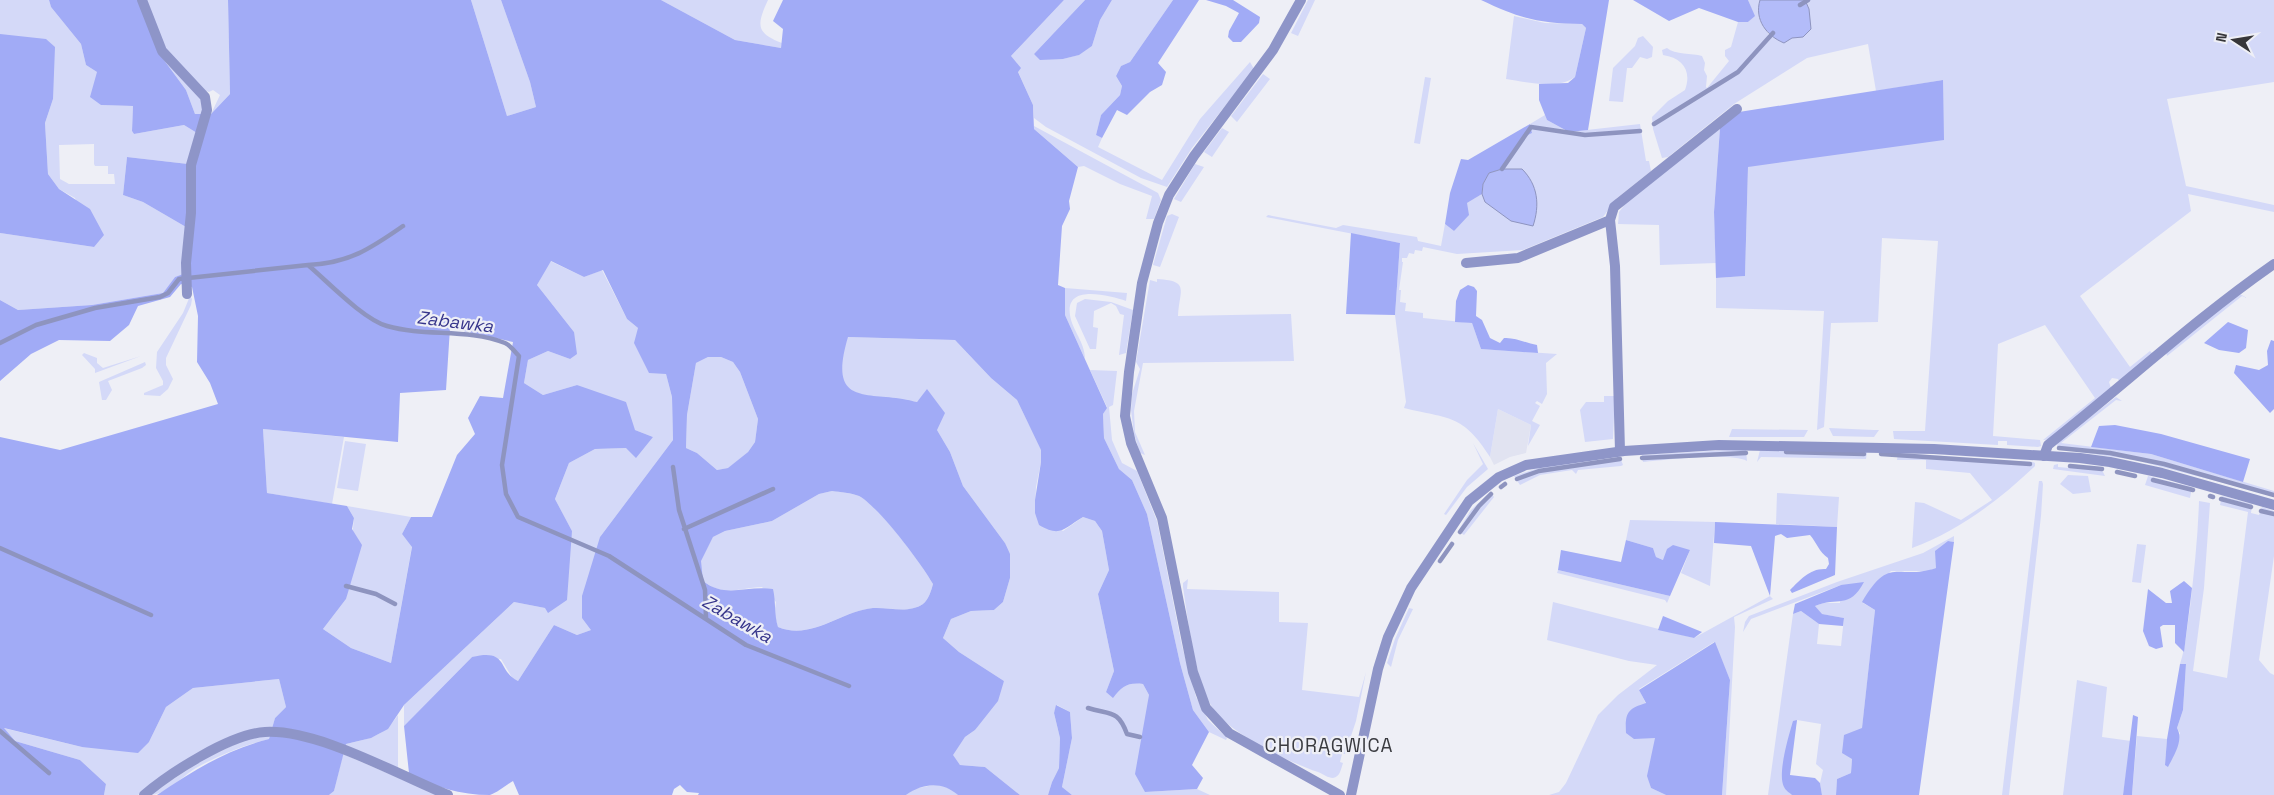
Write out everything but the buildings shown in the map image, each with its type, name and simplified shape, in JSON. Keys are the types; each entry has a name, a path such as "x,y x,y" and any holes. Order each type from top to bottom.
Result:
{"street":[{"path":"142,0 162,51 205,97 207,110 191,165 191,213 186,274 187,290"},
{"path":"1301,0 1273,50 1194,156 1169,195 1158,223 1142,283 1129,372 1125,416 1131,443 1162,518 1194,672 1206,708 1229,733 1340,795"},
{"path":"1620,451 1615,266 1610,220 1614,207 1737,109"},
{"path":"1466,263 1518,258 1610,220"},
{"path":"2044,456 2048,445 2116,392 2213,308 2274,264"},
{"path":"1351,795 1374,683 1388,637 1411,588 1469,501 1499,477 1526,465 1620,451 1754,444 1874,446 2080,458 2144,469 2274,505"},
{"path":"144,795 174,772 221,746 239,738 264,732 294,735 329,744 448,795"}],"shaded area":[{"path":"0,0 49,0 51,7 81,44 86,65 97,72 101,105 133,106 132,131 134,134 184,125 197,133 188,164 127,157 123,195 143,202 186,227 183,274 175,277 163,293 92,305 18,310 0,300 0,233 94,247 75,198 59,189 48,174 45,123 53,99 0,34","holes":["94,144 95,166 108,166 108,174 114,174 115,184 69,184 60,179 59,145"]},
{"path":"49,0 139,0 161,56 186,90 195,114 211,114 230,94 228,0 471,0 507,116 536,107 530,82 501,0 661,0 735,40 781,48 783,29 773,21 783,0 1064,0 1011,56 1021,68 1018,72 1033,105 1034,129 1078,167 1069,201 1070,209 1062,226 1058,285 1065,288 1065,315 1107,408 1103,414 1104,438 1119,469 1132,480 1147,514 1180,663 1193,710 1209,732 1192,765 1203,778 1197,789 1145,792 1135,774 1149,695 1143,684 1126,686 1119,690 1113,698 1106,692 1114,671 1098,594 1109,570 1102,531 1095,521 1083,517 1067,528 1058,531 1052,531 1039,525 1035,513 1035,500 1041,450 1017,400 991,378 955,340 848,337 843,361 843,377 848,387 869,395 917,402 927,389 945,413 937,430 950,452 963,486 1005,543 1010,554 1010,578 1003,602 994,610 971,611 951,619 943,638 959,652 1004,681 998,701 975,730 965,737 953,755 960,765 985,767 1020,795 958,795 946,787 932,785 919,788 906,795 698,795 699,793 687,792 680,785 674,789 672,795 519,795 513,781 493,794 479,795 448,789 409,773 404,726 472,657 484,655 497,658 507,672 518,681 554,625 577,635 591,630 582,618 582,596 600,537 673,440 672,397 666,374 649,373 634,343 638,328 627,319 603,270 584,277 551,261 537,285 574,332 577,354 570,359 548,351 528,360 524,383 543,395 577,385 626,402 635,430 653,437 636,458 626,448 595,449 569,463 555,499 572,531 567,600 548,613 545,608 514,602 404,705 388,729 371,738 346,744 334,791 329,795 157,795 184,777 224,755 269,739 275,718 286,707 279,679 193,688 166,707 149,742 138,753 82,747 4,728 15,741 80,760 106,784 104,795 0,795 0,437 60,450 218,404 210,383 197,362 198,316 192,287 181,284 170,297 138,306 129,325 110,341 59,340 31,354 0,381 0,300 18,310 92,305 163,293 175,277 183,274 186,227 143,202 123,195 127,157 188,164 197,133 184,125 134,134 132,131 133,106 101,105 90,97 97,72 86,65 81,44 51,7","holes":["450,328 513,342 503,398 480,396 468,418 475,434 457,455 432,517 411,517 402,534 412,547 391,663 351,648 323,629 346,599 362,545 352,529 354,518 347,506 267,493 263,429 398,442 400,393 446,390","708,357 721,357 733,362 740,372 758,419 755,442 748,452 728,468 717,470 697,453 686,448 687,415 696,363","832,491 856,495 877,511 910,550 933,584 931,592 923,604 911,609 873,608 861,610 814,628 790,630 778,627 773,589 728,590 720,589 703,581 701,561 713,537 725,531 772,521 819,494"]},
{"path":"145,0 228,0 230,94 211,114 220,95 213,90 206,91 166,52"},
{"path":"471,0 501,0 530,82 536,107 507,116"},
{"path":"661,0 768,0 760,22 761,27 767,35 782,43 781,48 735,40"},
{"path":"1064,0 1085,0 1034,54 1063,59 1078,55 1092,46 1100,20 1112,0 1173,0 1130,62 1121,66 1116,76 1122,86 1120,95 1101,115 1096,135 1102,138 1098,147 1162,180 1200,119 1250,62 1254,69 1192,148 1167,187 1141,178 1046,127 1034,118 1033,105 1011,56"},
{"path":"1085,0 1112,0 1100,20 1092,46 1079,55 1063,59 1040,60 1034,54"},
{"path":"1173,0 1199,0 1158,63 1166,72 1162,85 1150,92 1127,115 1117,110 1102,138 1096,135 1101,115 1120,95 1122,86 1116,76 1121,66 1130,62"},
{"path":"1206,0 1233,0 1260,17 1259,23 1241,42 1233,42 1228,37 1229,31 1239,13 1226,6"},
{"path":"1308,0 1315,0 1298,36 1291,33"},
{"path":"1481,0 1609,0 1588,130 1569,132 1547,120 1539,100 1539,84 1568,83 1575,77 1586,28 1582,24 1530,19 1507,12"},
{"path":"1633,0 1748,0 1755,16 1748,22 1738,22 1699,8 1669,21"},
{"path":"1748,0 1760,0 1760,15 1770,37 1809,9 1805,0 2274,0 2274,82 2167,99 2186,186 2274,205 2274,212 2188,194 2191,211 2080,296 2130,367 2150,351 2153,354 2119,381 2112,378 2109,382 2111,388 2050,439 2043,440 2095,398 2045,325 1998,344 1993,436 2040,440 2041,446 2038,447 2007,445 2007,441 1998,441 1998,445 1894,439 1893,431 1925,431 1938,241 1882,238 1878,322 1831,323 1824,427 1817,430 1824,311 1716,308 1716,278 1745,276 1748,167 1943,80 1876,91 1868,44 1807,58 1734,104 1668,157 1662,158 1653,129 1652,117 1668,101 1685,90 1687,77 1681,62 1663,55 1662,50 1667,48 1679,53 1702,56 1705,63 1704,70 1707,76 1707,88 1729,61 1725,56 1725,50 1731,47 1738,22 1748,22 1754,16"},
{"path":"1760,0 1805,0 1809,9 1811,29 1803,37 1792,38 1784,43 1778,40 1767,32 1760,21"},
{"path":"1514,16 1545,23 1582,24 1586,28 1575,77 1568,81 1551,84 1506,79"},
{"path":"0,34 46,39 55,47 53,99 45,123 48,174 59,189 90,209 104,235 94,247 0,233"},
{"path":"1643,36 1653,47 1652,57 1647,59 1640,57 1632,68 1627,68 1623,102 1609,101 1613,68 1635,46 1638,38"},
{"path":"161,56 201,97 203,114 195,114 186,90"},
{"path":"1263,74 1270,79 1237,122 1231,116"},
{"path":"1425,77 1431,78 1420,144 1414,143"},
{"path":"1943,80 1944,140 1748,167 1745,276 1716,278 1714,212 1720,128 1739,112"},
{"path":"1545,115 1547,120 1569,132 1640,124 1646,161 1649,161 1651,171 1617,198 1603,217 1523,250 1457,254 1423,247 1422,251 1415,250 1414,254 1409,253 1407,258 1402,258 1399,290 1401,290 1400,302 1406,303 1405,311 1423,313 1423,318 1472,323 1481,349 1557,354 1546,363 1547,394 1542,404 1537,401 1535,403 1540,406 1532,421 1540,425 1528,446 1531,425 1498,409 1490,457 1472,433 1454,420 1404,408 1406,402 1395,315 1400,243 1266,217 1268,215 1336,228 1343,225 1417,237 1418,241 1441,246 1445,224 1454,231 1467,203 1482,194 1485,202 1493,207 1522,169 1502,169 1524,137 1532,133 1530,124"},
{"path":"1530,124 1532,133 1524,137 1502,169 1489,173 1483,184 1482,194 1467,203 1469,215 1454,231 1445,224 1450,193 1461,159 1468,160"},
{"path":"1034,126 1158,193 1161,200 1154,219 1146,219 1152,196 1120,184 1084,166 1078,167 1034,129"},
{"path":"1222,128 1229,132 1212,157 1204,152"},
{"path":"1720,128 1714,212 1716,263 1660,265 1659,225 1618,224 1619,212 1626,203"},
{"path":"1195,164 1204,167 1181,202 1174,199"},
{"path":"1502,169 1522,169 1531,182 1537,203 1533,226 1511,221 1485,202 1482,194 1483,184 1489,173"},
{"path":"1172,214 1179,217 1160,267 1153,265 1167,216"},
{"path":"1351,233 1400,243 1395,315 1346,314"},
{"path":"550,261 584,277 602,270 627,319 638,328 666,374 672,397 673,440 600,537 591,630 577,635 554,625 518,681 513,679 501,659 472,657 404,726 404,705 514,602 545,608 572,531 555,499 569,463 595,449 626,448 653,437 635,430 577,385 543,395 524,383 528,360 548,351 570,359 574,332 537,285"},
{"path":"1157,279 1175,282 1181,288 1178,316 1291,314 1294,361 1143,363 1134,411 1135,432 1145,455 1140,453 1134,434 1131,410 1132,394 1140,369 1136,362 1150,280 1157,282"},
{"path":"1468,285 1474,287 1477,291 1476,316 1482,320 1490,338 1500,343 1504,338 1508,338 1537,345 1538,353 1481,349 1472,323 1455,322 1456,301 1460,290"},
{"path":"1065,288 1127,293 1126,301 1090,294 1081,295 1074,299 1070,305 1071,321 1083,347 1085,359 1065,315"},
{"path":"2238,293 2247,298 2242,296 2167,356 2166,352"},
{"path":"190,296 192,299 191,305 166,358 166,365 173,379 168,389 160,396 144,395 144,393 163,385 163,381 156,368 157,352 183,313"},
{"path":"1085,299 1111,302 1133,310 1126,353 1119,355 1124,315 1120,314 1116,306 1111,303 1094,311 1093,327 1098,328 1096,349 1090,349 1075,316 1077,303"},
{"path":"2228,322 2248,330 2246,348 2239,353 2219,350 2204,343"},
{"path":"847,337 955,340 991,378 1017,400 1041,449 1035,513 1063,531 1083,517 1095,521 1102,531 1109,570 1098,594 1114,671 1106,692 1131,682 1143,684 1149,695 1145,792 1197,789 1210,795 1072,795 1062,787 1072,738 1070,712 1057,705 1054,713 1060,738 1059,768 1048,795 1020,795 985,767 960,765 952,755 965,737 975,730 1004,681 959,652 943,638 951,619 971,611 994,610 1003,602 1010,578 1005,543 963,486 950,452 937,430 928,390 917,402 872,397 851,389 844,382 841,371"},
{"path":"2271,340 2274,341 2274,409 2270,413 2234,373 2236,365 2259,370 2268,365 2267,351"},
{"path":"84,353 97,358 97,363 103,368 141,356 95,373 95,369 82,355"},
{"path":"708,357 721,357 733,362 740,372 758,419 755,442 748,452 729,468 717,470 697,453 686,448 687,415 696,363"},
{"path":"145,362 146,365 142,368 108,381 112,390 106,400 102,400 99,382"},
{"path":"1090,370 1117,371 1113,405 1109,407 1112,440 1122,463 1137,471 1157,521 1182,646 1196,697 1208,720 1227,738 1226,740 1209,732 1193,710 1180,663 1147,514 1132,480 1119,469 1104,438 1103,414 1107,407"},
{"path":"1604,396 1615,396 1613,439 1585,442 1580,410 1586,402 1604,402"},
{"path":"2116,397 2122,401 2116,400 2061,443 2151,454 2274,491 2274,496 2135,460 2058,449 2059,441"},
{"path":"1498,409 1531,425 1526,453 1510,457 1494,465 1490,457"},
{"path":"2115,425 2161,434 2250,459 2243,482 2151,454 2091,447 2099,426"},
{"path":"1829,428 1879,430 1874,437 1833,436"},
{"path":"263,429 344,437 332,504 267,493"},
{"path":"1732,429 1808,430 1804,437 1729,437"},
{"path":"345,441 366,444 358,491 337,488"},
{"path":"1473,443 1488,469 1467,487 1446,515 1444,514 1467,480 1483,464"},
{"path":"1746,449 1747,461 1739,458 1712,457 1643,462 1642,455"},
{"path":"1760,450 1867,452 1866,459 1761,457 1757,462"},
{"path":"1898,453 2033,462 2035,466 2007,491 1962,524 1912,548 1915,502 1924,503 1961,520 1992,500 1970,473 1926,469 1926,460 1897,460"},
{"path":"1620,457 1623,465 1621,466 1578,470 1576,474 1572,470 1540,475 1520,485 1514,476 1538,468"},
{"path":"2058,464 2058,467 2069,468 2070,464 2101,468 2105,476 2053,469 2054,465"},
{"path":"2068,475 2088,476 2091,492 2073,494 2060,484"},
{"path":"2148,476 2192,487 2190,498 2145,485"},
{"path":"2039,481 2042,481 2043,484 2041,516 2009,795 2002,795"},
{"path":"832,491 859,496 877,511 899,536 933,584 931,592 923,604 911,609 874,608 861,610 814,628 790,630 778,627 774,614 776,602 762,587 725,590 718,589 703,581 700,561 713,537 725,531 772,521 819,494"},
{"path":"1490,492 1494,497 1464,535 1458,531 1471,510"},
{"path":"1777,493 1839,497 1837,527 1776,524"},
{"path":"2222,496 2252,504 2251,513 2259,515 2262,507 2274,511 2274,556 2259,660 2274,675 2274,795 2132,795 2137,736 2167,739 2165,765 2180,733 2177,728 2183,710 2186,664 2180,664 2190,608 2199,501 2210,503 2204,588 2193,671 2227,678 2248,512 2220,505"},
{"path":"347,506 411,517 402,534 412,546 391,663 351,648 323,629 346,599 354,518"},
{"path":"1630,520 1715,522 1710,586 1681,573 1690,550 1663,560 1656,557 1653,548 1626,540"},
{"path":"1715,522 1837,527 1835,575 1792,593 1790,590 1806,575 1815,570 1826,569 1829,564 1828,558 1822,553 1810,535 1787,538 1781,534 1775,536 1770,596 1751,546 1714,543"},
{"path":"1954,536 1954,542 1948,541 1936,568 1928,571 1891,571 1863,603 1875,610 1862,729 1844,736 1852,759 1851,773 1837,779 1836,795 1822,795 1820,783 1823,770 1816,764 1821,724 1797,720 1784,787 1792,795 1768,795 1793,614 1801,611 1819,624 1817,644 1841,646 1844,618 1821,614 1815,606 1823,603 1840,603 1841,585 1751,619 1743,632 1745,622 1749,616 1837,582 1923,553"},
{"path":"1626,540 1653,548 1656,557 1663,560 1667,549 1673,545 1690,550 1670,596 1558,570 1561,550 1621,562"},
{"path":"1948,541 1954,542 1919,795 1836,795 1837,779 1851,773 1852,759 1842,753 1844,735 1862,728 1875,610 1862,602 1880,578 1887,574 1936,568 1935,551"},
{"path":"2137,544 2146,545 2141,583 2132,582"},
{"path":"1558,570 1670,596 1667,603 1665,600 1557,573"},
{"path":"1188,579 1187,589 1279,592 1279,622 1308,623 1302,690 1359,697 1366,672 1356,721 1345,754 1342,754 1340,762 1343,763 1337,776 1333,778 1327,777 1260,746 1231,726 1212,707 1201,681 1193,649 1183,587 1183,583"},
{"path":"2184,581 2192,588 2184,652 2175,643 2175,625 2163,625 2160,627 2163,647 2156,649 2149,646 2143,631 2148,589 2166,603 2172,603 2170,591"},
{"path":"1864,582 1859,591 1848,599 1815,606 1822,614 1844,618 1843,626 1819,624 1801,611 1793,614 1795,604 1841,585"},
{"path":"1770,596 1773,599 1734,617 1726,795 1722,795 1730,680 1714,642 1639,689 1653,725 1655,738 1649,768 1651,788 1666,795 1549,795 1559,792 1566,783 1598,715 1618,695 1657,665 1629,661 1547,640 1553,602 1694,638"},
{"path":"1409,608 1413,609 1398,640 1391,667 1387,663"},
{"path":"1663,616 1702,632 1694,638 1658,630"},
{"path":"1715,642 1730,680 1722,795 1666,795 1651,788 1647,776 1655,738 1634,739 1626,733 1627,716 1635,707 1646,703 1639,690"},
{"path":"2180,664 2186,664 2183,710 2177,728 2179,742 2168,767 2165,765 2167,739"},
{"path":"279,679 286,707 275,718 272,729 262,728 148,787 138,795 104,795 106,784 80,760 15,741 3,728 82,747 149,742 166,707 193,688"},
{"path":"2077,680 2107,687 2102,737 2131,741 2123,795 2063,795"},
{"path":"1056,705 1070,712 1072,738 1062,787 1072,795 1048,795 1059,768 1060,738 1054,713"},
{"path":"398,715 398,769 345,747 346,744 376,736 387,728"},
{"path":"2133,715 2138,717 2132,795 2123,795"},
{"path":"1797,720 1790,775 1815,778 1820,783 1822,795 1792,795 1786,790 1782,781 1784,754 1793,721"},
{"path":"270,735 269,739 241,747 214,759 196,768 168,789 149,795 204,759 244,740"},
{"path":"343,754 438,795 329,795 334,791"},
{"path":"938,784 951,789 958,795 906,795 914,789"}],"waterway":[{"path":"1800,5 1808,0"},
{"path":"1654,124 1738,72 1773,33"},
{"path":"1502,169 1531,127 1585,135 1640,131"},
{"path":"308,265 347,258 380,242 403,226"},
{"name":"Zabawka","path":"0,343 36,325 95,308 160,297 168,293 179,279 308,265 367,316 387,326 416,331 491,338 505,343 519,356 502,465 506,494 518,517 609,556 746,645 849,686"},
{"path":"2059,448 2110,453 2164,464 2274,495"},
{"path":"1786,452 1864,454"},
{"path":"1642,458 1746,453"},
{"path":"1881,454 2030,464"},
{"path":"1517,479 1539,471 1620,459"},
{"path":"2070,466 2102,469"},
{"path":"673,467 679,510 705,590 706,618"},
{"path":"2117,472 2135,476"},
{"path":"2153,480 2193,490"},
{"path":"1501,487 1505,484"},
{"path":"684,529 773,489"},
{"path":"1460,532 1479,506 1491,494"},
{"path":"2221,499 2251,507"},
{"path":"2261,511 2274,514"},
{"path":"1440,561 1452,544"},
{"path":"0,548 151,615"},
{"path":"346,586 376,594 395,604"},
{"path":"1088,708 1112,714 1120,720 1127,734 1140,737"},
{"path":"0,731 49,773"}],"district":[{"name":"CHORĄGWICA","path":"1329,745"}]}
